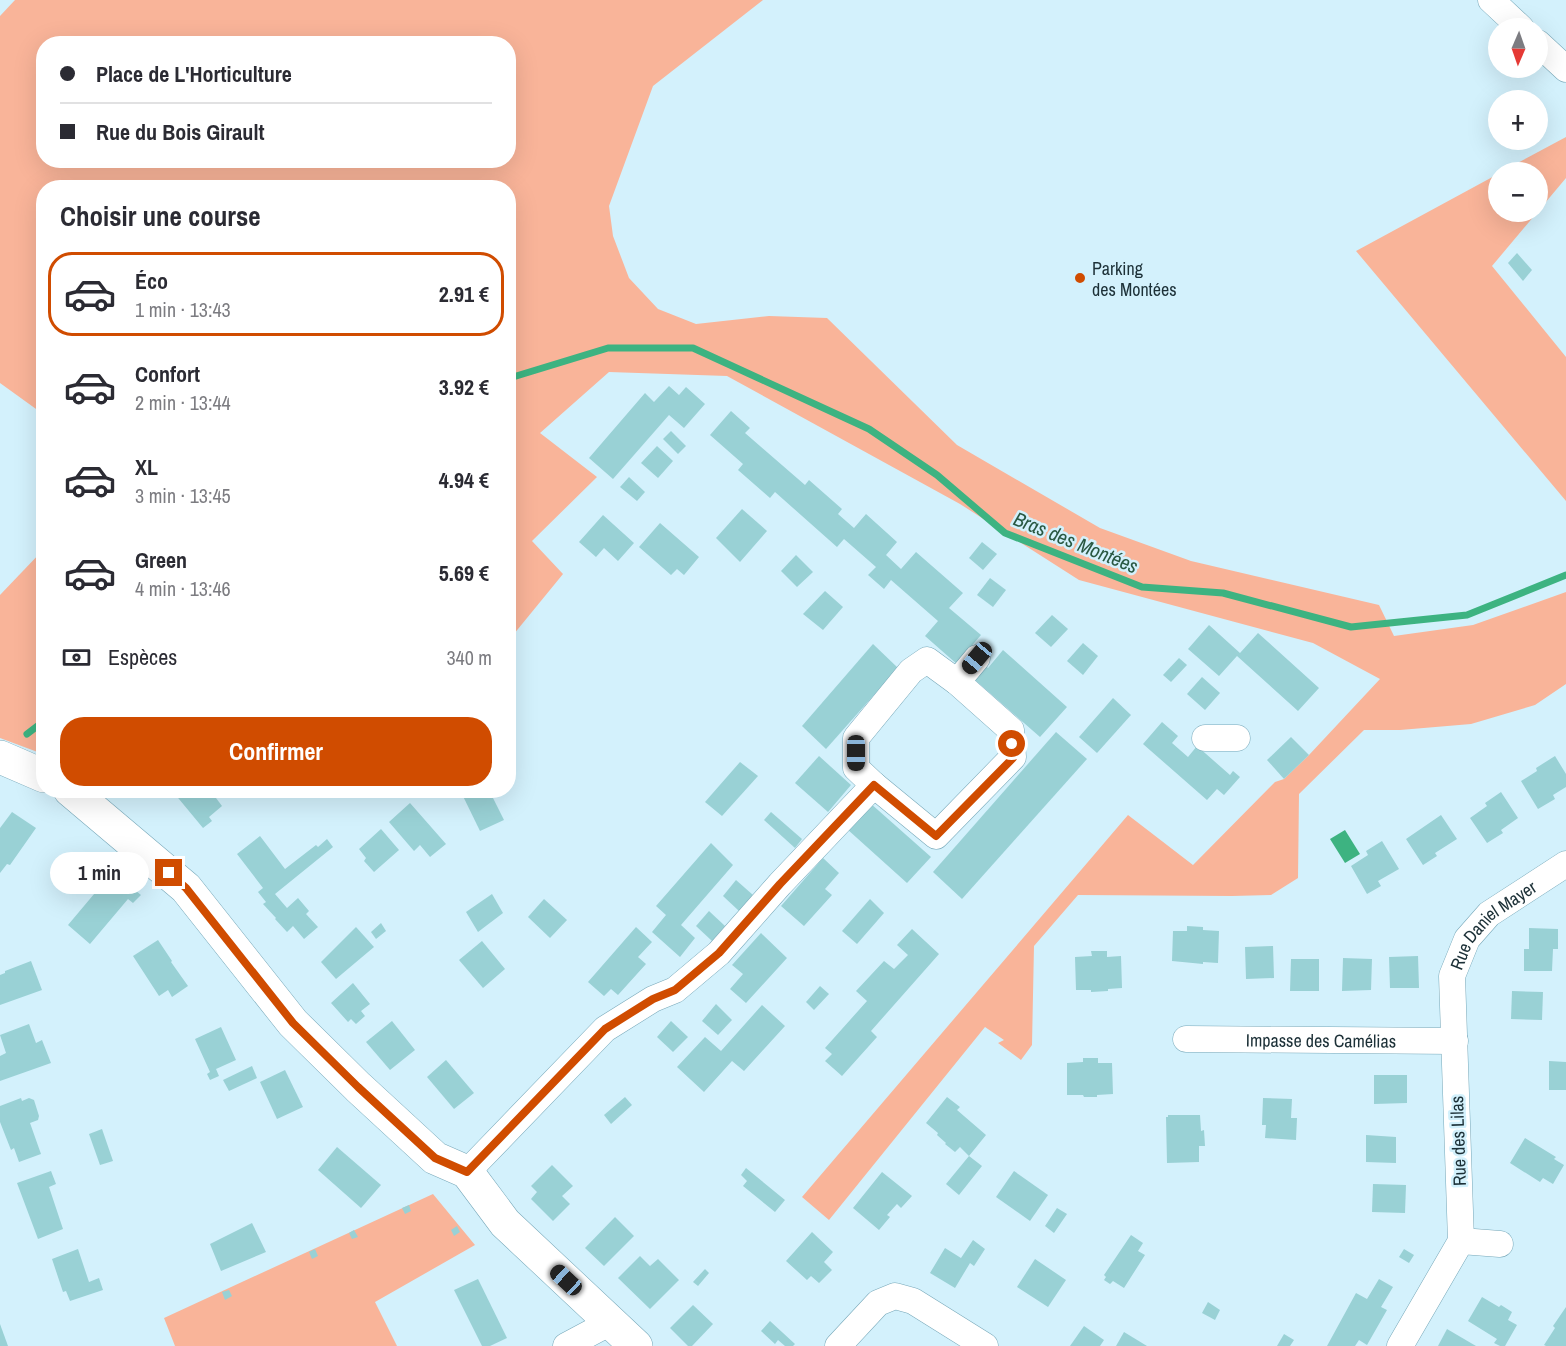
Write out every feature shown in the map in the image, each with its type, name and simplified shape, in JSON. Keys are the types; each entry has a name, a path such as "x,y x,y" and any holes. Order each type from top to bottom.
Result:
{"street":[{"path":"1491,0 1510,18"},
{"path":"1548,52 1566,69"},
{"path":"957,682 977,658"},
{"path":"927,660 957,682 1011,730 1013,758 936,836 874,785 856,768 856,738 911,671 927,660"},
{"path":"1205,738 1237,738"},
{"path":"0,757 36,773"},
{"path":"467,1172 605,1029 653,999 675,990 719,953 780,884 874,785"},
{"path":"79,798 186,888 293,1023 435,1158 467,1172 505,1222 636,1346"},
{"name":"Rue Daniel Mayer","path":"1455,1041 1452,976 1467,939 1489,914 1565,868"},
{"name":"Impasse des Camélias","path":"1186,1039 1455,1041"},
{"name":"Rue des Lilas","path":"1455,1041 1461,1241"},
{"path":"1400,1346 1461,1241 1500,1244"},
{"path":"838,1346 878,1303 895,1296 913,1300 985,1346"},
{"path":"566,1346 611,1322"}],"shaded area":[{"path":"15,0 763,0 653,86 609,206 613,236 629,278 658,309 696,324 769,316 827,318 957,445 1100,528 1191,561 1379,605 1394,636 1473,625 1566,592 1566,684 1535,705 1471,724 1400,730 1364,730 1299,794 1298,878 1271,895 1078,895 1034,946 1032,1045 1021,1060 998,1043 1004,1040 985,1027 829,1220 802,1197 1128,815 1193,865 1275,782 1284,779 1309,755 1380,679 1313,643 1079,580 960,504 727,376 609,372 540,433 597,477 532,541 563,574 516,631 516,180 36,180 36,409 0,383 0,16"},
{"path":"1566,137 1566,178 1548,199 1548,162 1520,162 1542,150 1548,150 1548,147"},
{"path":"1488,179 1488,222 1529,222 1492,266 1566,357 1566,501 1356,251"},
{"path":"36,557 36,751 0,738 0,595"},
{"path":"1345,830 1360,854 1345,863 1330,839"},
{"path":"433,1194 475,1245 375,1302 397,1346 175,1346 164,1318"}],"building":[{"path":"1517,253 1532,270 1523,281 1508,263"},
{"path":"669,386 679,395 686,387 705,404 684,428 669,415 613,479 589,458 645,393 654,402"},
{"path":"731,411 750,428 745,433 805,485 809,480 842,509 838,514 854,528 866,514 897,542 886,555 901,569 916,552 963,593 949,608 981,635 968,650 988,668 1003,650 1067,707 1040,737 925,636 938,621 891,580 884,589 868,575 876,567 844,539 837,547 775,492 770,498 738,470 743,464 710,435"},
{"path":"671,431 686,446 678,454 663,439"},
{"path":"657,446 673,461 658,478 641,463"},
{"path":"629,477 645,492 637,501 620,487"},
{"path":"742,509 767,531 740,562 716,538"},
{"path":"603,515 634,543 618,561 604,548 596,557 579,542"},
{"path":"660,523 699,557 684,575 677,569 671,575 639,547"},
{"path":"982,542 997,554 983,570 969,558"},
{"path":"796,555 813,572 797,587 781,571"},
{"path":"990,578 1006,590 993,607 977,595"},
{"path":"825,591 843,607 823,630 803,614"},
{"path":"1052,615 1068,629 1051,647 1035,633"},
{"path":"1209,625 1240,653 1258,633 1319,688 1298,711 1237,656 1219,676 1188,649"},
{"path":"1083,643 1098,656 1083,675 1067,661"},
{"path":"873,644 898,668 826,749 802,726"},
{"path":"1179,658 1187,665 1171,682 1163,675"},
{"path":"1202,677 1220,693 1205,710 1187,694"},
{"path":"1113,698 1131,715 1097,753 1079,737"},
{"path":"1162,722 1178,736 1172,743 1188,757 1197,746 1230,775 1233,771 1240,777 1224,795 1217,789 1207,800 1143,744"},
{"path":"1056,732 1087,759 962,899 933,872"},
{"path":"1291,737 1309,755 1284,779 1267,760"},
{"path":"819,756 851,785 828,812 795,783"},
{"path":"1555,756 1566,774 1566,787 1553,795 1555,799 1538,809 1521,781"},
{"path":"740,762 758,776 722,816 705,802"},
{"path":"1501,792 1518,818 1501,830 1503,833 1487,843 1470,818 1487,806 1485,803"},
{"path":"178,798 216,798 222,806 209,817 212,821 203,828"},
{"path":"464,798 493,798 504,820 480,831"},
{"path":"410,803 446,844 430,857 420,845 414,851 389,822"},
{"path":"870,803 931,857 907,883 847,829"},
{"path":"12,812 36,828 10,865 7,864 0,873 0,828"},
{"path":"771,812 802,839 795,848 764,820"},
{"path":"1441,815 1457,839 1435,853 1437,856 1423,865 1406,839"},
{"path":"381,829 399,850 374,872 364,861 366,858 359,849"},
{"path":"260,836 285,869 327,839 333,847 275,894 287,908 298,898 309,911 306,914 318,927 304,939 293,926 287,932 263,904 266,902 258,892 263,888 237,854"},
{"path":"1382,841 1399,869 1378,881 1381,886 1367,894 1351,866 1368,855 1366,851"},
{"path":"711,843 733,865 681,925 695,938 680,957 652,932 666,915 656,906"},
{"path":"823,858 839,873 825,889 832,895 804,926 781,906"},
{"path":"109,869 141,895 133,903 128,899 90,944 68,925 105,881 101,877"},
{"path":"736,880 753,895 739,911 723,896"},
{"path":"492,894 503,913 478,932 466,912"},
{"path":"544,899 567,920 550,938 528,917"},
{"path":"870,899 884,913 857,944 842,931"},
{"path":"709,911 725,926 712,941 696,926"},
{"path":"381,923 386,931 376,939 371,932"},
{"path":"1187,926 1219,931 1218,963 1172,961 1173,931 1187,931"},
{"path":"356,927 374,947 336,979 321,962"},
{"path":"636,927 652,942 638,957 646,964 618,995 611,989 604,996 588,982"},
{"path":"1529,928 1558,929 1558,949 1553,949 1552,971 1524,971 1524,949 1529,949"},
{"path":"912,929 939,954 871,1031 877,1037 842,1076 825,1061 832,1054 825,1048 867,1001 856,991 884,961 894,969 908,955 897,945"},
{"path":"761,933 787,958 746,1003 730,989 743,974 732,965"},
{"path":"158,940 188,986 172,997 168,990 159,996 133,956"},
{"path":"482,941 505,969 483,988 459,960"},
{"path":"1273,946 1274,978 1246,979 1245,947"},
{"path":"1091,951 1107,951 1107,957 1121,956 1122,988 1091,992 1091,990 1076,990 1075,957 1092,956"},
{"path":"1418,956 1419,988 1390,988 1389,957"},
{"path":"1343,958 1372,959 1371,990 1342,991"},
{"path":"1291,959 1319,959 1319,991 1290,991"},
{"path":"31,961 42,990 0,1005 0,975"},
{"path":"353,983 370,1004 361,1011 365,1016 356,1024 351,1019 348,1022 331,1003"},
{"path":"820,986 829,994 814,1010 806,1002"},
{"path":"1512,991 1543,992 1542,1020 1511,1019"},
{"path":"716,1004 732,1020 718,1035 702,1021"},
{"path":"762,1005 785,1026 744,1071 732,1061 704,1092 677,1067 705,1037 721,1051"},
{"path":"392,1021 415,1050 390,1070 366,1042"},
{"path":"671,1021 688,1037 673,1052 657,1037"},
{"path":"29,1024 36,1043 42,1040 51,1063 0,1081 0,1056 6,1053 0,1035"},
{"path":"221,1027 236,1060 216,1069 219,1076 210,1080 207,1074 210,1072 195,1039"},
{"path":"1083,1058 1098,1058 1098,1063 1112,1063 1113,1094 1097,1095 1097,1097 1067,1095 1067,1063 1083,1062"},
{"path":"446,1060 474,1093 454,1109 427,1077"},
{"path":"1549,1061 1566,1062 1566,1090 1549,1090"},
{"path":"252,1066 257,1078 229,1091 223,1080"},
{"path":"285,1070 303,1107 277,1119 260,1082"},
{"path":"1374,1075 1407,1075 1407,1103 1374,1104"},
{"path":"625,1097 632,1105 611,1124 604,1115"},
{"path":"947,1097 960,1107 957,1110 986,1135 969,1156 960,1147 955,1152 926,1123"},
{"path":"21,1098 22,1101 29,1098 34,1100 39,1116 38,1120 30,1123 41,1154 19,1162 14,1148 11,1150 0,1122 0,1106"},
{"path":"1263,1098 1292,1099 1291,1118 1297,1118 1296,1140 1265,1138 1266,1125 1262,1125"},
{"path":"1168,1115 1200,1115 1205,1146 1199,1146 1199,1162 1167,1163 1166,1117"},
{"path":"102,1129 113,1161 100,1165 89,1134"},
{"path":"1366,1135 1396,1137 1396,1163 1366,1162"},
{"path":"1525,1138 1556,1157 1554,1159 1564,1165 1553,1184 1543,1178 1540,1182 1510,1163"},
{"path":"337,1147 381,1185 361,1208 318,1170"},
{"path":"969,1156 982,1166 959,1195 946,1184"},
{"path":"552,1165 573,1186 562,1196 570,1204 553,1221 531,1199 537,1192 531,1186"},
{"path":"746,1168 785,1200 775,1212 743,1186 747,1181 741,1175"},
{"path":"51,1171 56,1184 49,1187 63,1229 38,1239 17,1183"},
{"path":"1014,1171 1048,1195 1030,1221 996,1197"},
{"path":"882,1172 912,1196 901,1208 897,1204 887,1215 890,1217 879,1230 853,1208"},
{"path":"1373,1184 1406,1185 1405,1213 1372,1212"},
{"path":"409,1205 411,1211 405,1214 402,1208"},
{"path":"1057,1208 1067,1214 1054,1233 1045,1226"},
{"path":"615,1217 634,1236 604,1266 585,1248"},
{"path":"252,1223 266,1252 221,1271 210,1244"},
{"path":"457,1226 460,1232 454,1236 451,1230"},
{"path":"354,1230 358,1237 352,1239 349,1233"},
{"path":"812,1232 833,1252 824,1262 832,1270 819,1283 811,1276 807,1280 786,1261"},
{"path":"1131,1235 1143,1243 1138,1251 1145,1255 1124,1288 1113,1281 1110,1284 1104,1280 1106,1277 1104,1275"},
{"path":"973,1240 985,1249 974,1266 970,1263 955,1288 930,1273 945,1248 961,1258"},
{"path":"78,1249 89,1282 99,1278 103,1290 70,1301 66,1291 63,1292 52,1259"},
{"path":"315,1249 318,1256 312,1259 309,1252"},
{"path":"1404,1249 1414,1255 1409,1263 1399,1257"},
{"path":"640,1256 650,1266 658,1259 679,1280 650,1309 618,1278"},
{"path":"1035,1259 1066,1280 1048,1307 1017,1287"},
{"path":"705,1269 709,1273 698,1286 693,1282"},
{"path":"478,1279 507,1338 490,1346 482,1346 454,1290"},
{"path":"1379,1279 1393,1287 1381,1307 1387,1310 1367,1345 1359,1340 1355,1346 1327,1346 1356,1293 1367,1299"},
{"path":"229,1290 232,1296 225,1300 222,1292"},
{"path":"1482,1297 1512,1312 1508,1320 1517,1325 1505,1346 1494,1343 1497,1339 1468,1321"},
{"path":"1208,1302 1220,1310 1215,1320 1202,1313"},
{"path":"693,1305 713,1324 692,1346 688,1346 670,1328"},
{"path":"1566,1307 1566,1346 1544,1345 1555,1328 1553,1326"},
{"path":"770,1321 795,1344 793,1346 785,1346 778,1340 775,1344 761,1331"},
{"path":"0,1324 8,1346 0,1346"},
{"path":"1084,1326 1104,1340 1100,1346 1070,1346"},
{"path":"1447,1329 1476,1346 1438,1346"},
{"path":"1124,1332 1147,1346 1116,1346"},
{"path":"1284,1334 1294,1340 1290,1346 1277,1346"}],"waterway":[{"name":"Bras des Montées","path":"516,376 608,348 693,348 869,429 937,475 1005,533 1142,587 1223,593 1351,627 1467,615 1566,575"},
{"name":"Bras des Montées","path":"27,734 36,727"}],"place":[{"name":"Parking des Montées","path":"1080,278"}],"route":[{"path":"169,873 186,888 293,1023 435,1158 467,1172 605,1029 653,999 675,990 719,953 780,884 874,785 936,836 1013,758 1012,744"}]}
